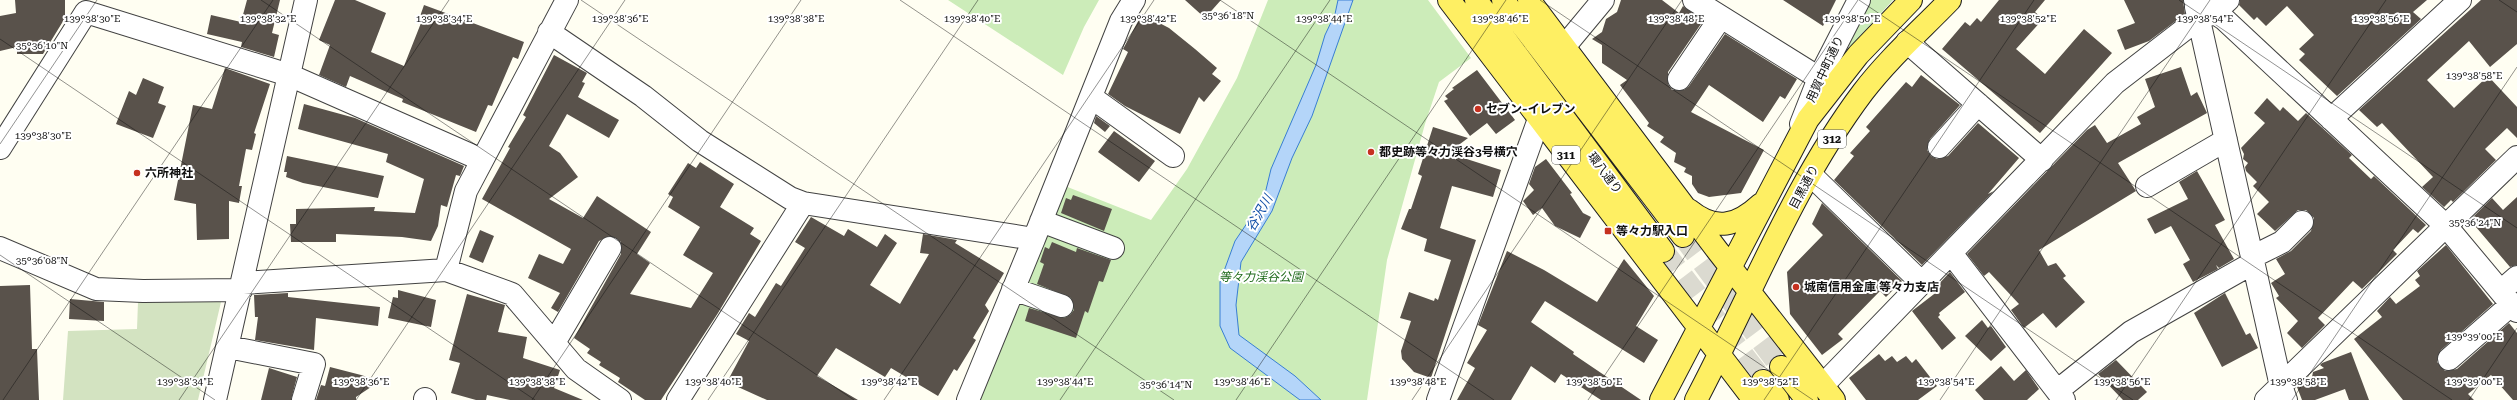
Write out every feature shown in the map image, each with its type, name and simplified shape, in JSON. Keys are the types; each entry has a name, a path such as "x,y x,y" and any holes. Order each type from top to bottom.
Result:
{"main road":[{"name":"環八通り","path":"1476,0 1663,251"},
{"name":"環八通り","path":"1503,0 1683,236"},
{"path":"1529,0 1730,268 1828,392"},
{"name":"312","path":"1661,400 1699,329 1795,140 1821,100 1858,55 1911,0"},
{"name":"目黒通り","path":"1696,400 1749,292 1811,174 1862,93 1907,42 1950,2"},
{"name":"311","path":"1452,4 1719,354"},
{"path":"1682,204 1703,218 1726,225 1747,216 1766,198"},
{"path":"1719,354 1758,390 1778,400"},
{"path":"1781,367 1806,400"}],"street":[{"path":"215,400 306,0"},
{"path":"446,270 466,191 548,32 567,0"},
{"path":"968,400 1121,21 1134,0"},
{"path":"1564,47 1603,0"},
{"path":"1694,0 1819,78"},
{"name":"用賀中町通り","path":"1795,140 1819,78 1859,0"},
{"path":"2331,119 2460,0"},
{"path":"2206,6 2224,19 2446,226 2510,302"},
{"path":"2206,6 2226,140 2253,260 2277,395"},
{"path":"1828,392 1922,282 2042,160 2115,83 2206,6"},
{"path":"0,148 86,12 289,75 482,160"},
{"path":"1680,79 1721,17"},
{"path":"548,32 643,96 700,141 790,198 803,203 1037,230 1113,248"},
{"path":"1907,42 2042,160"},
{"path":"1091,96 1173,156"},
{"path":"1938,147 1978,104"},
{"path":"1438,400 1539,119"},
{"path":"2147,186 2226,140"},
{"path":"2277,395 2517,157"},
{"path":"1811,174 1922,282"},
{"path":"678,400 803,203"},
{"path":"1951,253 2060,396 2131,332 2282,242 2302,222"},
{"path":"0,248 96,289 143,292 446,270 512,294 576,369 620,400"},
{"path":"554,343 610,248"},
{"path":"2449,359 2510,302 2517,277"},
{"path":"1013,289 1062,306"},
{"path":"228,347 314,364 303,400"}],"green space":[{"path":"948,0 1099,0 1084,27 1063,75"},
{"name":"等々力渓谷公園","path":"1268,0 1428,0 1471,58 1439,82 1425,124 1387,260 1367,400 980,400 1065,186 1151,220 1187,169 1237,78"},
{"path":"1869,0 1893,0 1851,46 1848,46"},
{"path":"138,302 221,302 198,400 63,400 68,331 137,329"}],"water":[{"name":"谷沢川","path":"1338,0 1353,0 1312,116 1292,158 1272,211 1241,262 1236,305 1239,335 1295,376 1321,400 1300,400 1230,348 1220,326 1220,282 1235,241 1264,198 1271,169 1316,65 1325,35 1335,14"}],"building":[{"path":"15,0 65,0 65,18 43,54 17,54 17,47 0,51 0,16 16,13"},
{"path":"247,0 280,0 272,33 279,35 274,57 241,47 242,42 207,34 211,15 241,22"},
{"path":"335,0 355,0 386,13 371,52 404,66 421,23 418,22 424,5 524,42 518,59 513,57 492,106 488,105 476,132 402,102 403,99 350,76 346,87 319,75 330,45 319,40"},
{"path":"1185,0 1221,0 1205,18"},
{"path":"1621,0 1662,0 1679,13 1683,6 1703,21 1668,72 1668,84 1672,90 1684,90 1689,86 1725,34 1797,79 1785,99 1780,96 1763,122 1709,85 1691,112 1764,150 1741,193 1709,197 1698,193 1692,184 1692,176 1684,172 1686,168 1674,162 1676,153 1660,142 1664,137 1647,126 1649,123 1620,85 1627,80 1602,63 1602,45 1592,39 1602,32 1606,19 1617,12"},
{"path":"1783,0 1836,0 1823,26"},
{"path":"1999,0 2045,0 2035,12 2043,19 2016,49 2045,74 2084,29 2112,53 2040,133 1942,49 1965,22 1970,26 1977,18 1981,22"},
{"path":"2124,0 2183,0 2185,14 2149,41 2125,50 2117,30 2135,23"},
{"path":"2240,0 2427,0 2413,12 2421,19 2337,96 2299,60 2305,54 2299,49 2314,35 2287,6 2266,26 2257,17 2254,20 2239,5"},
{"path":"2481,0 2517,0 2517,44 2490,67 2469,41 2427,80 2454,108 2488,76 2517,107 2517,138 2507,128 2485,149 2496,160 2453,202 2451,200 2444,207 2422,187 2433,177 2382,123 2377,127 2359,110"},
{"path":"1142,14 1169,28 1217,68 1212,74 1221,81 1204,102 1199,97 1180,134 1125,106 1108,94 1128,52 1123,49"},
{"path":"554,55 587,73 582,82 585,83 578,97 619,120 609,138 567,114 549,146 560,153 578,177 549,199 583,218 597,196 651,232 637,254 650,263 630,294 691,308 713,273 683,255 700,227 668,207 673,197 668,194 688,163 696,168 700,162 734,184 720,207 754,228 750,234 761,241 718,313 661,400 645,400 618,382 620,378 599,365 601,362 587,353 590,349 574,338 621,254 621,242 610,236 599,241 558,312 551,308 560,293 528,278 539,254 563,264 571,249 482,199 510,148 508,147 526,117 523,115"},
{"path":"2181,67 2191,96 2197,92 2207,113 2118,163 2136,191 2039,250 2048,266 2056,263 2066,276 2063,278 2085,302 2056,328 2043,313 2024,328 2011,310 2019,304 1989,272 1984,276 1967,254 2087,130 2095,125 2107,143 2141,124 2137,117 2155,107 2145,79"},
{"path":"225,68 270,84 254,133 256,134 252,150 246,149 239,186 242,186 239,203 229,201 229,239 197,240 196,204 174,200 193,105 212,109"},
{"name":"セブン-イレブン","path":"1477,70 1515,120 1496,134 1487,123 1470,136 1444,101 1448,99 1445,96 1454,89 1452,88"},
{"path":"1921,75 1960,105 1930,139 1927,150 1931,156 1937,159 1948,156 1978,123 2019,158 1988,194 1994,191 1922,265 1834,180 1854,156 1850,153 1870,131 1866,127 1906,82 1912,87"},
{"path":"143,78 164,87 158,103 166,106 153,138 116,124 129,91 136,95"},
{"path":"2267,98 2280,111 2283,107 2298,121 2306,113 2352,155 2349,158 2371,179 2374,176 2426,225 2418,233 2413,229 2393,250 2397,254 2362,289 2353,281 2318,318 2325,325 2302,348 2287,333 2298,321 2276,298 2279,296 2271,283 2285,274 2276,259 2291,251 2311,231 2314,218 2306,210 2298,210 2275,231 2257,214 2269,202 2253,186 2257,182 2246,171 2245,167 2248,163 2243,159 2244,154 2241,148 2265,123 2254,113"},
{"path":"304,104 355,118 464,166 460,176 456,175 447,207 441,205 438,226 431,241 402,237 336,234 336,242 291,242 290,224 296,224 296,209 375,207 374,211 415,213 424,179 386,162 388,154 298,129"},
{"path":"1096,116 1110,126 1105,132 1094,123"},
{"path":"1433,127 1468,138 1448,153 1501,170 1493,197 1452,186 1440,228 1476,240 1431,378 1414,372 1402,359 1401,351 1411,321 1400,318 1409,292 1434,301 1435,298 1438,300 1451,260 1424,251 1427,239 1401,229 1409,209 1411,209 1422,176 1418,174"},
{"path":"1114,131 1155,161 1139,182 1098,152"},
{"path":"287,156 384,176 378,198 303,183 286,177 287,172 284,172"},
{"path":"1546,159 1572,193 1570,194 1583,213 1591,217 1580,238 1555,226 1542,208 1533,215 1523,201 1534,190 1529,184 1535,167"},
{"path":"2197,171 2225,220 2215,225 2234,259 2219,268 2216,265 2218,269 2193,282 2183,264 2190,260 2171,226 2155,234 2147,219 2188,199 2179,182"},
{"path":"1073,195 1112,209 1104,231 1061,213 1066,198 1071,200"},
{"path":"2517,197 2517,265 2510,267 2470,220 2492,198 2503,210"},
{"path":"1822,203 1902,281 1886,297 1880,291 1838,334 1843,339 1822,355 1790,314 1787,272 1823,235 1812,224"},
{"path":"811,217 844,236 848,229 877,247 885,234 897,243 870,285 900,304 929,254 920,253 923,234 957,240 955,243 1004,273 985,305 989,311 973,338 976,340 957,371 954,369 938,396 891,368 885,377 836,348 817,376 858,400 767,400 727,382 749,341 736,334 749,313 755,317 776,283 781,286 805,248 795,242"},
{"path":"480,230 494,236 483,263 469,257"},
{"path":"1052,242 1076,252 1077,248 1111,260 1103,282 1099,281 1088,313 1085,311 1076,338 1025,321 1029,308 1064,318 1070,315 1074,310 1071,298 1037,284 1044,264 1040,262 1045,247 1049,249"},
{"path":"2446,245 2493,304 2441,350 2437,362 2445,371 2457,369 2509,323 2517,333 2517,400 2513,400 2491,375 2468,394 2474,400 2403,400 2354,339 2382,317 2377,311 2390,297 2396,304 2420,286 2415,280 2420,276 2417,271"},
{"path":"1507,251 1544,270 1597,302 1624,259 1654,296 1636,326 1658,340 1644,363 1545,301 1531,322 1574,352 1573,354 1641,400 1601,400 1561,374 1555,383 1531,366 1511,400 1457,400 1475,368 1467,363 1487,330 1478,325"},
{"path":"1950,272 1965,292 1939,313 1940,315 1938,317 1956,338 1942,350 1912,311 1938,291 1935,288"},
{"path":"30,285 32,349 37,349 39,400 0,400 0,286"},
{"path":"398,290 436,300 431,327 388,318 393,297 398,298"},
{"path":"288,293 288,297 380,307 378,326 316,318 314,350 255,340 258,317 255,317 254,295"},
{"path":"2225,293 2246,335 2250,333 2258,348 2222,367 2194,313"},
{"path":"467,294 505,305 498,332 527,337 523,358 560,370 554,388 583,400 510,400 487,395 486,400 476,400 451,393 460,363 449,360"},
{"path":"70,299 104,302 104,321 69,319"},
{"path":"1982,320 1988,328 1991,326 2006,347 1991,361 1965,336"},
{"path":"2351,352 2369,400 2349,400 2345,389 2315,400 2302,400 2297,387 2306,382 2306,379 2312,377 2313,372 2324,368 2320,365 2322,363"},
{"path":"1879,354 1885,361 1892,356 1897,362 1906,356 1912,363 1916,359 1937,386 1918,400 1866,400 1849,378"},
{"path":"2116,360 2147,392 2138,400 2123,400 2098,374"},
{"path":"2001,366 2014,381 2026,370 2039,389 2027,400 1984,400 1975,390"},
{"path":"330,367 380,381 356,397 356,400 316,400 321,385 325,386"},
{"path":"269,368 297,377 291,400 261,400"}],"tunnel":[{"path":"1683,236 1781,367"},
{"path":"1663,251 1763,381"}],"place":[{"name":"セブン-イレブン","path":"1478,109"},
{"name":"都史跡等々力渓谷3号横穴","path":"1371,152"},
{"name":"六所神社","path":"137,173"},
{"name":"等々力駅入口","path":"1608,231"},
{"name":"城南信用金庫 等々力支店","path":"1796,287"}]}
